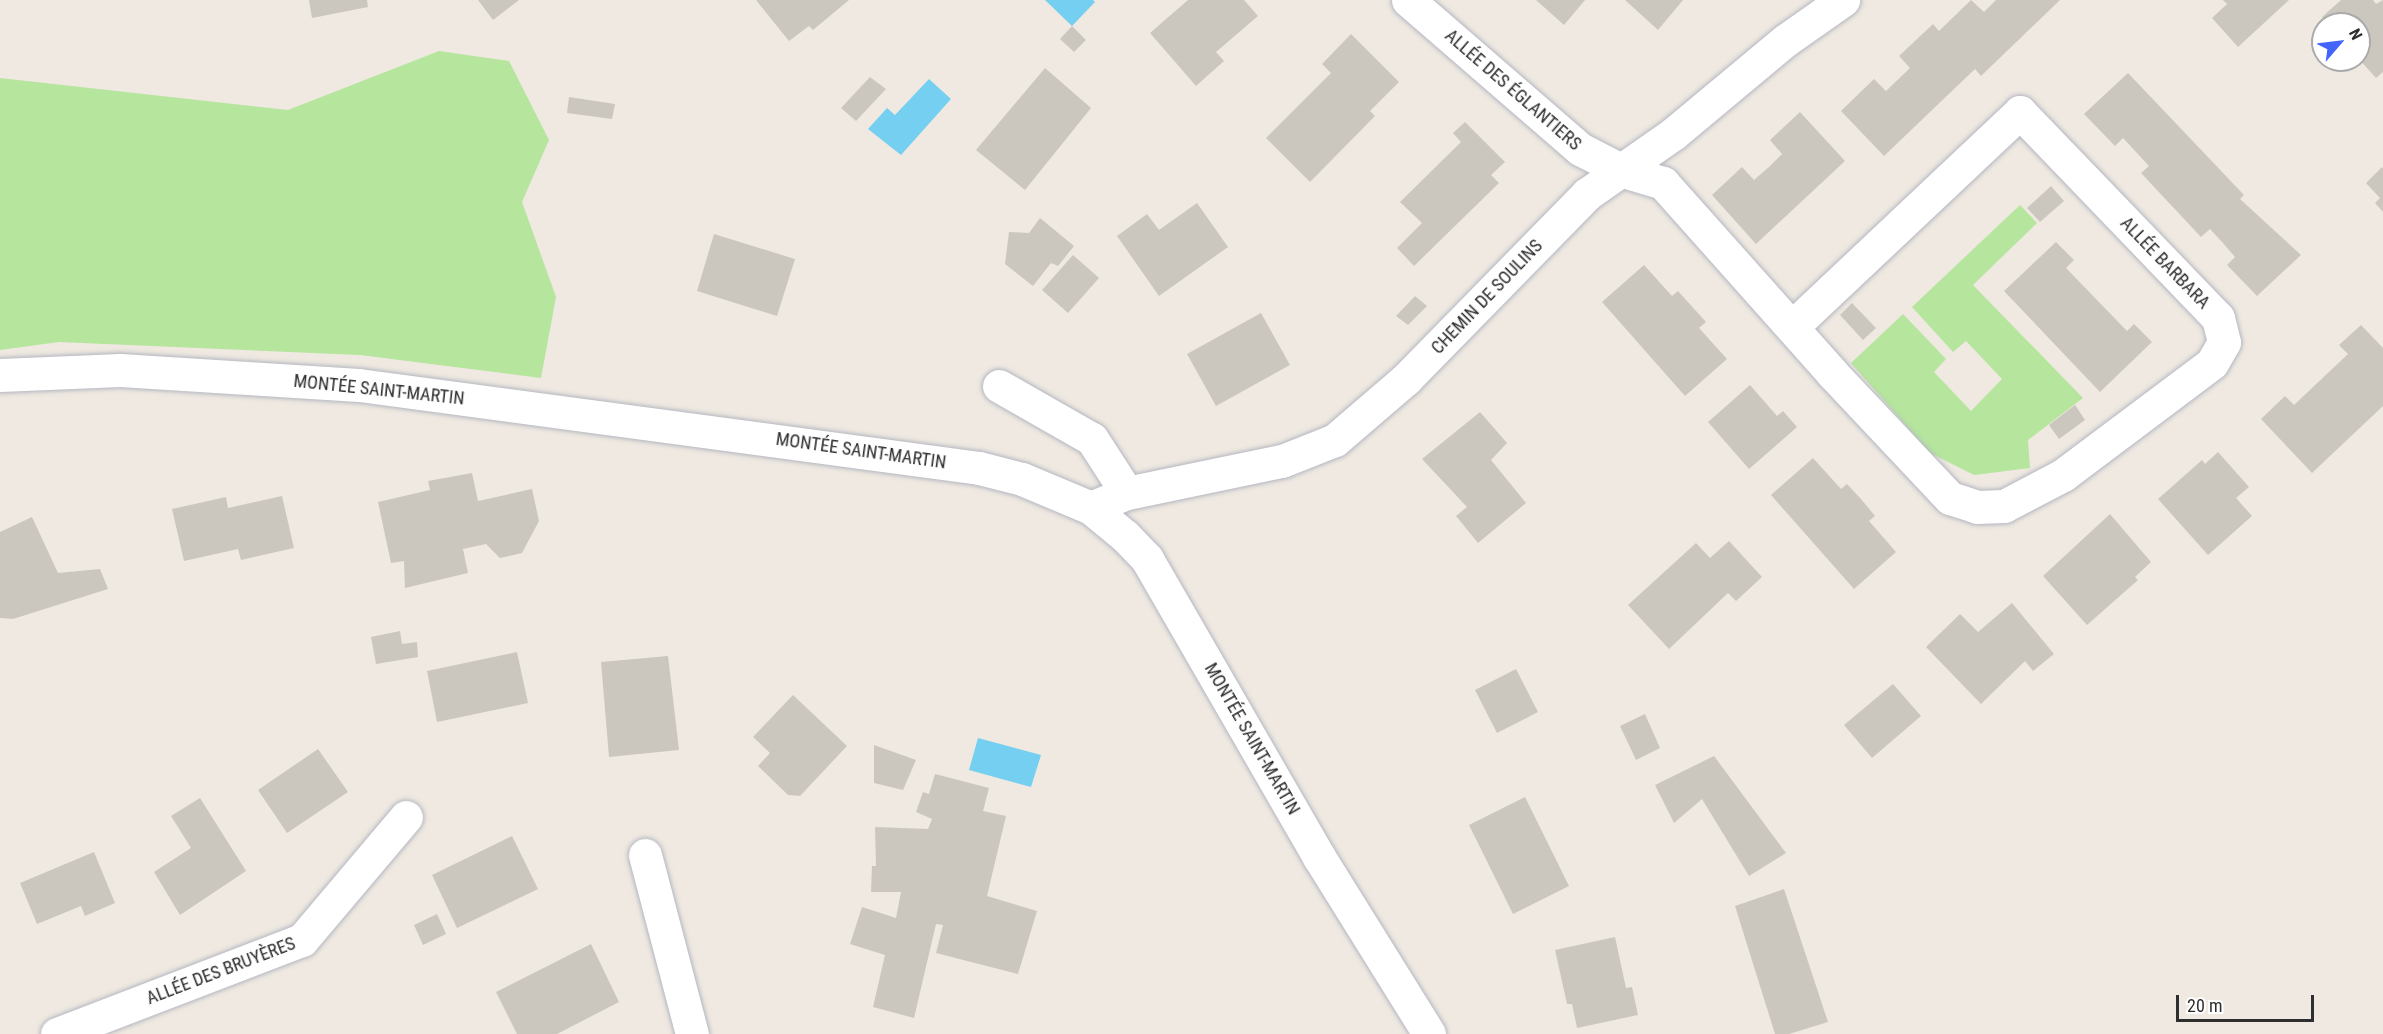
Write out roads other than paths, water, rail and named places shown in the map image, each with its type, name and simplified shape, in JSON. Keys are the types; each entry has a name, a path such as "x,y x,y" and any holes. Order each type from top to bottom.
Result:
{"street":[{"name":"ALLÉE DES ÉGLANTIERS","path":"1408,0 1580,149 1623,171"},
{"name":"CHEMIN DE SOULINS","path":"1091,508 1127,493 1254,468 1308,453 1335,440 1406,379 1587,194 1623,171 1786,40 1843,0"},
{"name":"ALLÉE BARBARA","path":"1623,171 1663,183 1792,327 1950,498 1977,507 2004,506 2063,475 2212,363 2224,342 2218,318 2020,112 1792,327"},
{"name":"MONTÉE SAINT-MARTIN","path":"0,375 120,370 359,385 979,468 1022,479 1091,508 1125,536 1147,560 1319,857 1429,1034"},
{"path":"999,386 1092,439 1127,493"},
{"name":"ALLÉE DES BRUYÈRES","path":"57,1034 303,940 406,817"},
{"path":"645,855 692,1034"}],"water":[{"path":"1045,0 1093,0 1095,2 1072,26"},
{"path":"929,79 951,99 901,155 868,129 887,108 895,115"},
{"path":"978,738 1041,755 1031,787 969,770"}]}
